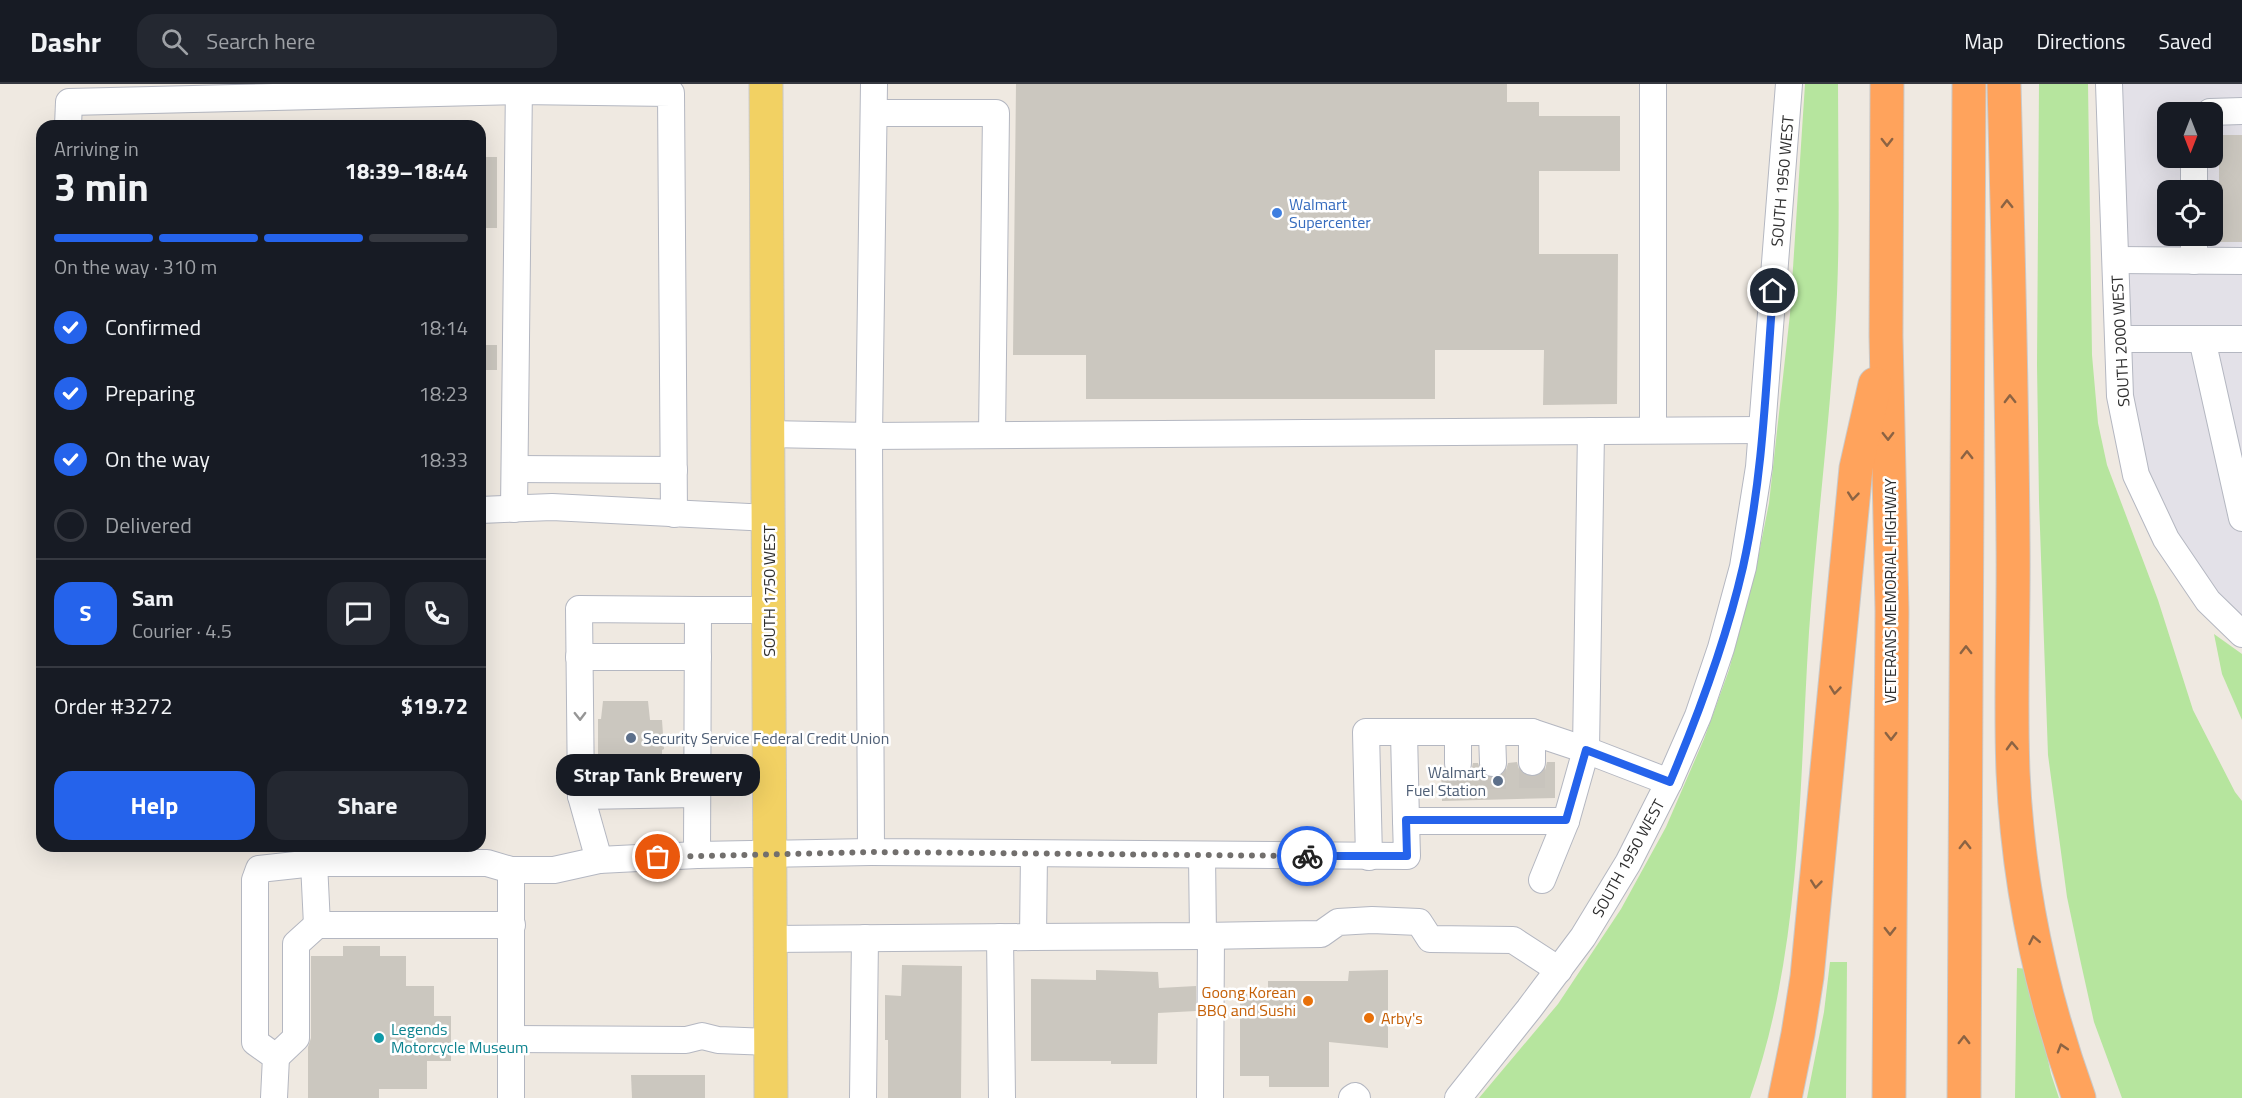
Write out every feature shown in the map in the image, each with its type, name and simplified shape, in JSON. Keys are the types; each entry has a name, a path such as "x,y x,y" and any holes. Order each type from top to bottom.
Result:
{"highway":[{"name":"VETERANS MEMORIAL HIGHWAY","path":"1887,84 1886,336 1892,611 1888,1098"},
{"path":"1964,1098 1969,84"},
{"path":"2004,84 2013,541 2012,734 2016,812 2022,867 2038,960 2058,1035 2079,1098"},
{"path":"1785,1098 1798,1034 1810,948 1856,468 1886,336"}],"main road":[{"name":"SOUTH 1750 WEST","path":"766,84 771,1098"}],"street":[{"path":"871,852 869,436 874,84"},
{"path":"1653,84 1653,430"},
{"name":"SOUTH 1950 WEST","path":"1458,1098 1583,937 1628,863 1670,782 1698,716 1721,648 1743,567 1758,477 1790,84"},
{"name":"SOUTH 2000 WEST","path":"2109,84 2120,396 2136,475 2172,548 2208,601 2242,634"},
{"path":"514,509 519,88"},
{"path":"68,104 280,90 519,88 671,93 674,514"},
{"path":"2223,112 2242,111"},
{"path":"875,112 996,112 992,435"},
{"path":"2116,260 2194,248 2242,261"},
{"path":"2118,339 2242,339"},
{"path":"2202,339 2242,518"},
{"path":"768,434 869,436 1762,430"},
{"path":"1542,880 1566,820 1586,750 1591,431"},
{"path":"515,469 674,470"},
{"path":"486,510 552,507 768,518"},
{"path":"599,860 581,796 579,609 769,610"},
{"path":"697,855 698,610"},
{"path":"579,657 698,657"},
{"path":"1369,857 1366,732 1532,732 1670,782"},
{"path":"276,1057 255,1042 255,880 259,869 314,863 487,863 511,870 554,870 599,860 697,855 871,852 1407,856 1404,732"},
{"path":"1458,732 1458,763"},
{"path":"1532,732 1532,762"},
{"path":"1492,733 1493,763"},
{"path":"581,796 697,794"},
{"path":"1406,820 1459,810 1532,809 1566,820"},
{"path":"1033,937 1034,854"},
{"path":"1202,855 1207,936 1210,1098"},
{"path":"314,863 317,925"},
{"path":"511,870 511,1098"},
{"path":"770,939 1321,934 1338,922 1372,920 1419,922 1430,939 1513,939 1559,970"},
{"path":"274,1098 276,1057 296,1038 296,944 317,925 512,925"},
{"path":"1000,937 1002,1098"},
{"path":"863,1098 865,938"},
{"path":"511,1039 686,1040 702,1036 718,1040 771,1042"},
{"path":"1352,1098 1355,1096 1357,1098"}],"shaded area":[{"path":"2115,84 2242,84 2242,634 2136,475"}],"green space":[{"path":"1805,84 1838,84 1837,294 1832,379 1809,632 1800,809 1789,926 1780,985 1767,1042 1750,1098 1479,1098 1558,1004 1621,909 1666,827 1704,739 1729,670 1756,568 1769,503 1790,314"},
{"path":"2039,84 2088,84 2092,355 2098,423 2107,465 2158,600 2193,710 2235,792 2242,801 2242,1098 2122,1098 2094,1022 2067,897 2048,755 2039,501 2037,365"},
{"path":"2214,634 2242,654 2242,720 2222,674"},
{"path":"1830,962 1847,962 1846,1098 1807,1098 1824,1012"},
{"path":"2017,968 2028,969 2051,1074 2059,1098 2015,1098"}],"building":[{"name":"Walmart Supercenter","path":"1016,84 1507,84 1507,102 1539,102 1539,116 1620,116 1620,171 1539,171 1539,254 1618,254 1617,404 1543,405 1544,350 1435,350 1435,399 1086,399 1086,355 1013,355"},
{"path":"2223,135 2242,135 2242,242 2223,242 2223,180 2219,180 2219,168 2223,168"},
{"path":"486,157 497,157 497,228 486,228"},
{"path":"486,345 497,345 497,370 486,370"},
{"name":"Security Service Federal Credit Union","path":"603,701 648,701 650,720 662,720 664,749 662,755 651,755 649,775 603,775 601,756 598,756 598,719 601,719"},
{"name":"Walmart Fuel Station","path":"1517,762 1524,775 1533,777 1545,770 1547,762 1555,762 1555,798 1442,801 1441,764 1450,776 1459,778 1471,771 1473,763 1478,763 1486,776 1493,778 1506,770 1508,763"},
{"name":"Legends Motorcycle Museum","path":"343,946 380,946 380,956 406,956 406,986 434,986 434,1016 451,1016 451,1061 427,1061 427,1089 379,1089 379,1098 308,1098 311,956 343,956"},
{"path":"902,965 962,966 961,1098 888,1098 885,995 901,996"},
{"path":"1096,970 1158,972 1159,988 1196,986 1196,1011 1158,1013 1157,1064 1111,1064 1111,1061 1031,1061 1031,979 1096,980"},
{"path":"1388,970 1388,1048 1329,1042 1329,1087 1269,1087 1269,1076 1240,1076 1240,994 1268,994 1268,981 1348,981 1349,971"},
{"path":"631,1075 705,1075 705,1098 632,1098"}],"tunnel":[{"path":"1532,762 1532,798"},
{"path":"1458,763 1458,800"},
{"path":"1493,763 1493,799"}],"way so far":[{"path":"658,857 871,852 1307,856"}],"place":[{"name":"Walmart Supercenter","path":"1277,213"},
{"name":"Security Service Federal Credit Union","path":"631,738"},
{"name":"Walmart Fuel Station","path":"1498,781"},
{"name":"Strap Tank Brewery","path":"658,857"},
{"name":"Goong Korean BBQ and Sushi","path":"1308,1001"},
{"name":"Arby's","path":"1369,1018"},
{"name":"Legends Motorcycle Museum","path":"379,1038"}],"route":[{"path":"1307,856 1407,856 1406,820 1566,820 1586,750 1670,782 1698,716 1721,648 1743,567 1759,467 1773,291"}]}
